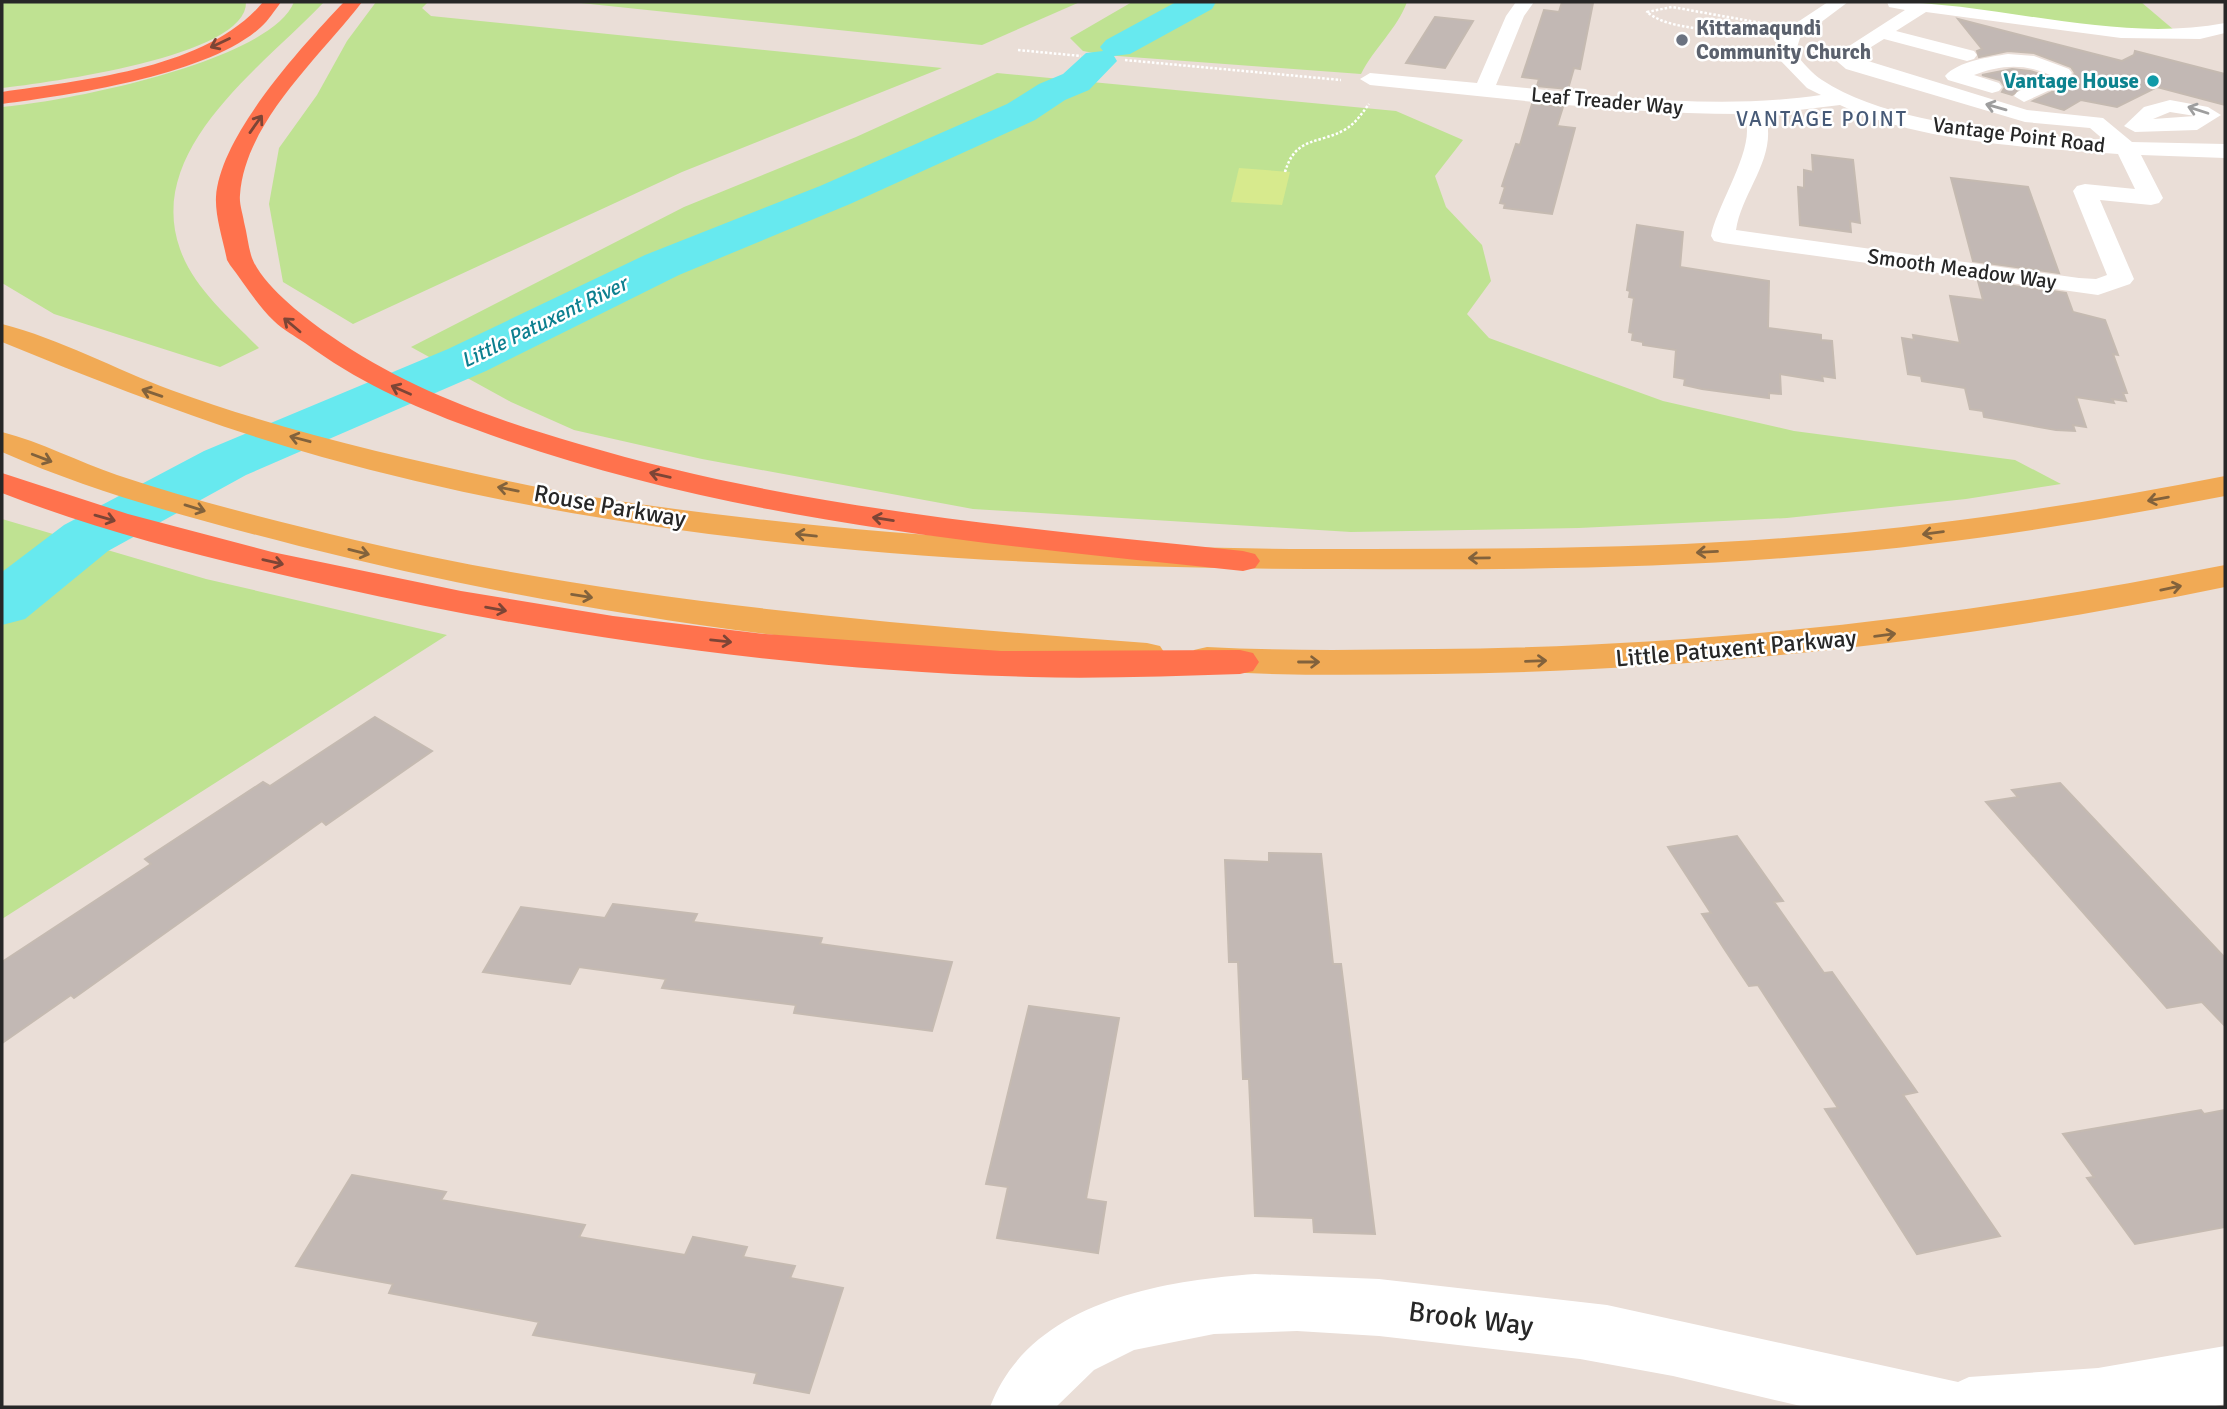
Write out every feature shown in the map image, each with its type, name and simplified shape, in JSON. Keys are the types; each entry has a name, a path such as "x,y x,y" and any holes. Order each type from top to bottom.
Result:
{"highway":[{"path":"2,98 94,83 176,61 218,44 253,25 266,14 272,2"},
{"path":"353,2 249,135 236,166 228,198 230,227 238,256 253,283 281,315 309,338 397,388 456,412 633,468 755,497 891,521 1242,561"},
{"path":"2,481 40,497 206,547 358,582 488,607 666,635 836,653 1049,665 1240,662"}],"main road":[{"name":"Rouse Parkway","path":"2,332 61,359 217,416 366,457 474,482 735,527 882,543 1069,556 1242,561"},
{"path":"2,441 83,474 245,523 410,564 523,587 668,610 845,631 1240,662"},
{"path":"1242,561 1604,557 1864,541 2032,520 2225,486"},
{"name":"Little Patuxent Parkway","path":"1240,662 1492,662 1636,657 1800,646 1946,628 2116,600 2225,576"}],"street":[{"path":"1484,90 1515,16 1525,2"},
{"name":"Vantage Point Road","path":"1839,2 1791,36 1785,55 1802,75 1843,99 1939,127 2032,141 2131,137 2225,151"},
{"path":"1890,2 1954,29"},
{"path":"2096,122 2025,116 1853,65 1842,57 1913,12 2166,34 2200,33 2225,28"},
{"path":"2028,22 1955,76 2062,105 2131,137"},
{"path":"1882,33 1967,55"},
{"path":"1858,45 1936,67"},
{"path":"1995,47 2062,73 2056,80 2024,96"},
{"name":"Leaf Treader Way","path":"1370,79 1650,107 1749,109 1843,99"},
{"name":"Smooth Meadow Way","path":"1749,109 1756,116 1759,150 1725,216 1723,236 2079,286 2098,287 2121,279 2085,191 2151,198 2131,137"},
{"name":"Brook Way","path":"1020,1407 1055,1363 1095,1336 1192,1308 1266,1302 1374,1307 1633,1339 1876,1396 1948,1407"},
{"path":"1969,1407 2030,1407 2122,1396 2225,1375"}],"path":[{"path":"1728,37 1702,27 1660,21 1647,12 1656,6 1679,5 1720,18 1775,26"},
{"path":"1018,50 1081,56"},
{"path":"1125,60 1361,82 1370,79"},
{"path":"1285,172 1290,153 1298,147 1346,128 1377,96 1390,93 1400,82"}],"green space":[{"path":"2,2 246,2 238,21 215,38 181,52 98,73 2,88"},
{"path":"294,2 324,2 216,111 194,143 179,177 173,212 180,249 194,277 214,303 259,348 220,367 54,314 2,283 2,107 31,104 115,87 207,60 247,43 277,24"},
{"path":"376,2 428,2 422,8 431,16 942,68 682,172 353,324 283,282 269,204 279,148 317,95 347,41"},
{"path":"571,2 1080,2 982,45"},
{"path":"1132,2 1407,2 1361,74 1104,55 1083,51 1070,38"},
{"path":"1902,2 2141,2 2174,30 2098,28"},
{"path":"997,73 1396,111 1463,140 1435,176 1446,207 1482,245 1491,281 1467,314 1489,338 1663,401 1794,431 2015,460 2061,484 1966,499 1787,518 1579,528 1351,532 973,509 702,459 574,430 511,402 411,347 684,207 856,137"},
{"path":"1239,168 1290,172 1282,205 1231,202"},
{"path":"2,519 206,579 447,635 2,919"}],"building":[{"path":"1562,2 1593,3 1580,69 1574,68 1568,89 1537,86 1539,79 1522,77 1544,10 1559,12"},
{"path":"1435,17 1473,21 1445,68 1406,63"},
{"name":"Vantage House","path":"1958,19 2122,61 2134,55 2135,51 2225,74 2225,105 2157,87 2117,107 2081,100 2064,110 2033,101 2065,86 2075,73 2071,67 2034,53 2008,51 1979,57 1977,51 1982,49"},
{"path":"2012,69 2044,75 2012,95 2002,92 2005,87 2000,80 1982,75"},
{"path":"1532,104 1563,107 1557,126 1575,128 1552,214 1504,208 1505,204 1500,203 1505,187 1502,186 1516,144 1520,145"},
{"path":"1812,155 1853,160 1860,223 1850,221 1851,232 1800,225 1798,187 1804,188 1804,170 1813,172"},
{"path":"1951,178 2028,187 2059,273 1973,261"},
{"path":"1637,225 1683,232 1680,267 1769,281 1768,328 1821,335 1821,340 1832,341 1835,378 1822,376 1823,381 1780,374 1781,394 1769,393 1769,398 1684,385 1685,379 1674,377 1676,350 1643,345 1643,342 1632,340 1633,333 1629,332 1634,298 1629,297 1630,291 1627,290"},
{"path":"1978,281 2066,293 2073,312 2105,320 2118,355 2113,354 2127,393 2123,393 2126,401 2112,399 2114,403 2076,397 2086,427 2073,425 2075,431 2056,430 1984,417 1983,411 1970,409 1965,388 1922,381 1921,376 1908,374 1902,338 1914,340 1913,335 1960,343 1950,296 1983,300"},
{"path":"375,717 432,751 326,825 322,821 74,998 71,995 2,1043 2,962 151,864 145,859 263,782 270,786"},
{"path":"2060,783 2225,958 2225,1026 2202,1002 2167,1008 1986,802 2018,797 2012,790"},
{"path":"1737,836 1783,901 1774,902 1824,973 1832,972 1917,1092 1903,1095 2000,1236 1917,1254 1825,1109 1838,1108 1758,985 1749,986 1725,950 1702,914 1711,913 1668,847"},
{"path":"1269,853 1321,854 1333,964 1341,964 1375,1234 1314,1232 1313,1218 1255,1216 1249,1079 1243,1079 1238,962 1229,962 1225,860 1269,862"},
{"path":"613,904 697,914 693,922 822,938 820,944 952,962 932,1031 794,1013 796,1005 662,988 666,979 579,967 570,984 483,972 521,907 605,918"},
{"path":"1029,1006 1119,1018 1086,1199 1106,1202 1098,1253 997,1238 1008,1187 986,1184"},
{"path":"2201,1110 2204,1114 2225,1110 2225,1227 2135,1244 2087,1178 2094,1177 2063,1134"},
{"path":"352,1175 446,1192 441,1200 585,1225 579,1237 685,1255 693,1237 747,1247 743,1257 795,1266 790,1278 843,1288 809,1393 754,1383 757,1373 533,1335 539,1322 389,1293 393,1284 296,1266"}],"waterway":[{"name":"Little Patuxent River","path":"1118,47 1200,2"},
{"name":"Little Patuxent River","path":"2,604 86,538 225,463 467,360 662,265 835,195 1021,112 1052,92 1076,82 1099,61"},
{"path":"2,583 26,584"}],"place":[{"name":"Kittamaqundi Community Church","path":"1682,40"},
{"name":"Vantage House","path":"2153,81"}],"district":[{"name":"VANTAGE POINT","path":"1822,119"}]}
